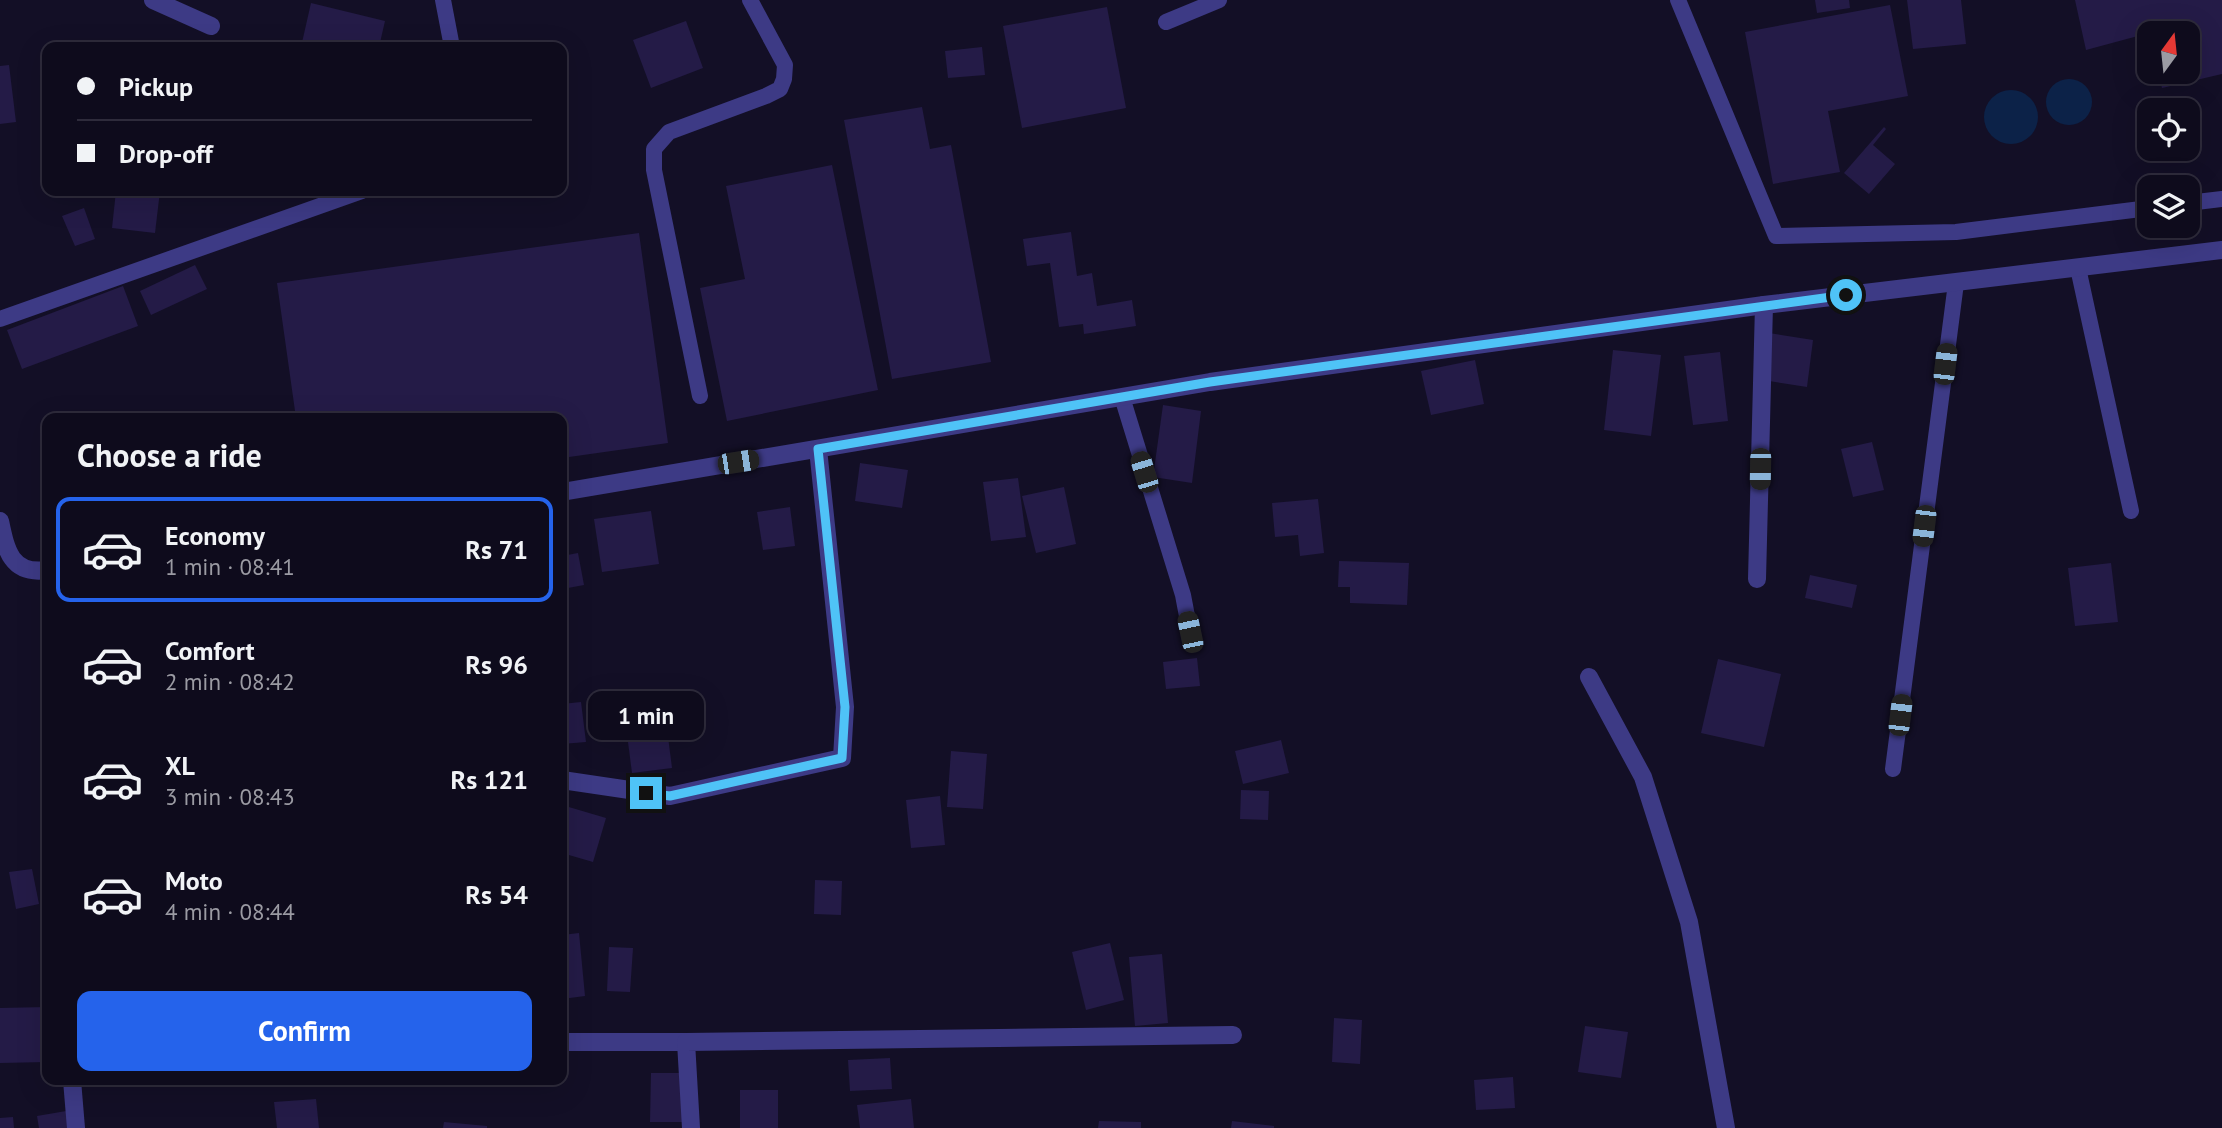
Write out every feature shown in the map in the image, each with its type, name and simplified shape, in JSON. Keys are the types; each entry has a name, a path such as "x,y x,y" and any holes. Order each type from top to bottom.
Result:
{"street":[{"path":"153,0 211,26"},
{"path":"567,491 1210,382 1764,305 2222,250"},
{"path":"1758,579 1764,305"},
{"path":"567,781 670,796 842,758 845,707 818,449"},
{"path":"0,521 6,550 12,560 26,569 42,570"},
{"path":"1589,677 1643,778 1689,922 1726,1128"},
{"path":"567,1042 1233,1035"},
{"path":"686,1042 691,1128"},
{"path":"72,1085 75,1128"}],"lane":[{"path":"443,0 451,42"},
{"path":"700,396 654,170 654,149 669,132 780,89 785,65 750,0"},
{"path":"1166,23 1219,0"},
{"path":"1678,0 1776,236 1956,232 2137,209"},
{"path":"0,320 348,196"},
{"path":"2200,202 2222,199"},
{"path":"2078,268 2132,511"},
{"path":"1893,769 1955,283"},
{"path":"1122,397 1183,595 1190,632"}],"water":[{"path":"2069,79 2085,86 2092,102 2085,118 2069,125 2053,118 2046,102 2053,86"},
{"path":"2011,90 2030,98 2038,117 2030,136 2011,144 1992,136 1984,117 1992,98"}],"building":[{"path":"1815,0 1849,0 1850,8 1817,13"},
{"path":"1907,0 1961,0 1966,44 1913,49"},
{"path":"2075,0 2222,0 2222,74 2200,79 2200,21 2137,21 2137,36 2086,50"},
{"path":"311,3 385,21 380,42 302,42"},
{"path":"1890,5 1908,96 1828,111 1840,172 1773,184 1745,32"},
{"path":"1107,7 1126,108 1022,128 1003,26"},
{"path":"686,21 703,68 651,88 633,40"},
{"path":"982,47 985,75 948,78 945,51"},
{"path":"9,65 16,122 0,124 0,66"},
{"path":"2161,84 2179,84 2162,88"},
{"path":"922,107 930,149 951,145 991,362 892,379 844,120"},
{"path":"1884,127 1886,129 1873,145 1895,164 1869,194 1844,173"},
{"path":"832,165 878,390 727,421 700,288 745,279 726,186"},
{"path":"115,196 159,196 155,233 112,228"},
{"path":"84,208 95,239 75,246 62,216"},
{"path":"1071,232 1077,276 1092,273 1097,306 1132,300 1136,326 1084,334 1083,324 1059,327 1050,263 1027,266 1023,239"},
{"path":"639,233 668,443 567,457 567,413 295,413 277,283"},
{"path":"195,265 207,289 151,315 140,291"},
{"path":"123,286 138,326 22,369 7,330"},
{"path":"1769,333 1813,340 1807,387 1763,380"},
{"path":"1613,350 1661,355 1651,436 1604,430"},
{"path":"1720,352 1728,421 1693,425 1684,356"},
{"path":"1475,360 1484,404 1431,415 1421,371"},
{"path":"1163,405 1201,411 1192,483 1153,477"},
{"path":"1872,442 1884,490 1853,497 1841,449"},
{"path":"860,463 908,470 902,508 855,501"},
{"path":"1018,478 1026,537 991,541 983,482"},
{"path":"1064,487 1076,544 1036,553 1022,496"},
{"path":"1318,499 1324,553 1300,556 1298,535 1275,537 1272,503"},
{"path":"790,507 795,546 763,550 757,512"},
{"path":"651,511 659,564 602,572 594,519"},
{"path":"578,553 584,585 568,588 567,555"},
{"path":"1339,561 1409,563 1407,605 1350,603 1350,587 1338,587"},
{"path":"2111,563 2118,622 2075,626 2068,568"},
{"path":"1810,575 1857,585 1852,608 1805,598"},
{"path":"1197,658 1200,686 1166,689 1163,662"},
{"path":"1718,659 1781,674 1764,747 1701,733"},
{"path":"663,697 672,768 632,773 623,703"},
{"path":"581,702 586,742 567,744 567,703"},
{"path":"1281,740 1289,773 1243,784 1235,751"},
{"path":"951,751 987,754 983,809 947,807"},
{"path":"1241,790 1269,791 1268,820 1240,819"},
{"path":"940,796 945,845 911,848 906,800"},
{"path":"567,806 606,818 593,862 567,854"},
{"path":"32,869 39,904 16,909 9,872"},
{"path":"815,880 842,881 841,915 814,914"},
{"path":"579,933 585,996 567,998 567,934"},
{"path":"1110,943 1124,1000 1086,1010 1072,952"},
{"path":"609,947 633,948 630,992 607,991"},
{"path":"1162,954 1168,1023 1135,1026 1129,957"},
{"path":"42,1007 42,1062 0,1063 0,1008"},
{"path":"1334,1018 1362,1020 1360,1064 1332,1062"},
{"path":"1585,1026 1628,1032 1621,1078 1578,1072"},
{"path":"890,1058 892,1089 850,1091 848,1060"},
{"path":"651,1073 685,1073 685,1122 650,1122"},
{"path":"1513,1077 1515,1108 1476,1110 1474,1080"},
{"path":"740,1090 778,1090 778,1128 740,1128"},
{"path":"316,1099 319,1128 277,1128 274,1102"},
{"path":"911,1099 914,1128 860,1128 857,1105"},
{"path":"72,1110 75,1128 39,1128 37,1116"},
{"path":"13,1117 14,1128 0,1128 0,1118"},
{"path":"1099,1121 1141,1122 1141,1128 1098,1128"},
{"path":"1232,1121 1274,1126 1274,1128 1231,1128"},
{"path":"444,1122 487,1126 487,1128 443,1128"}],"route":[{"path":"646,793 670,796 842,758 845,707 818,449 1210,382 1846,295"}]}
